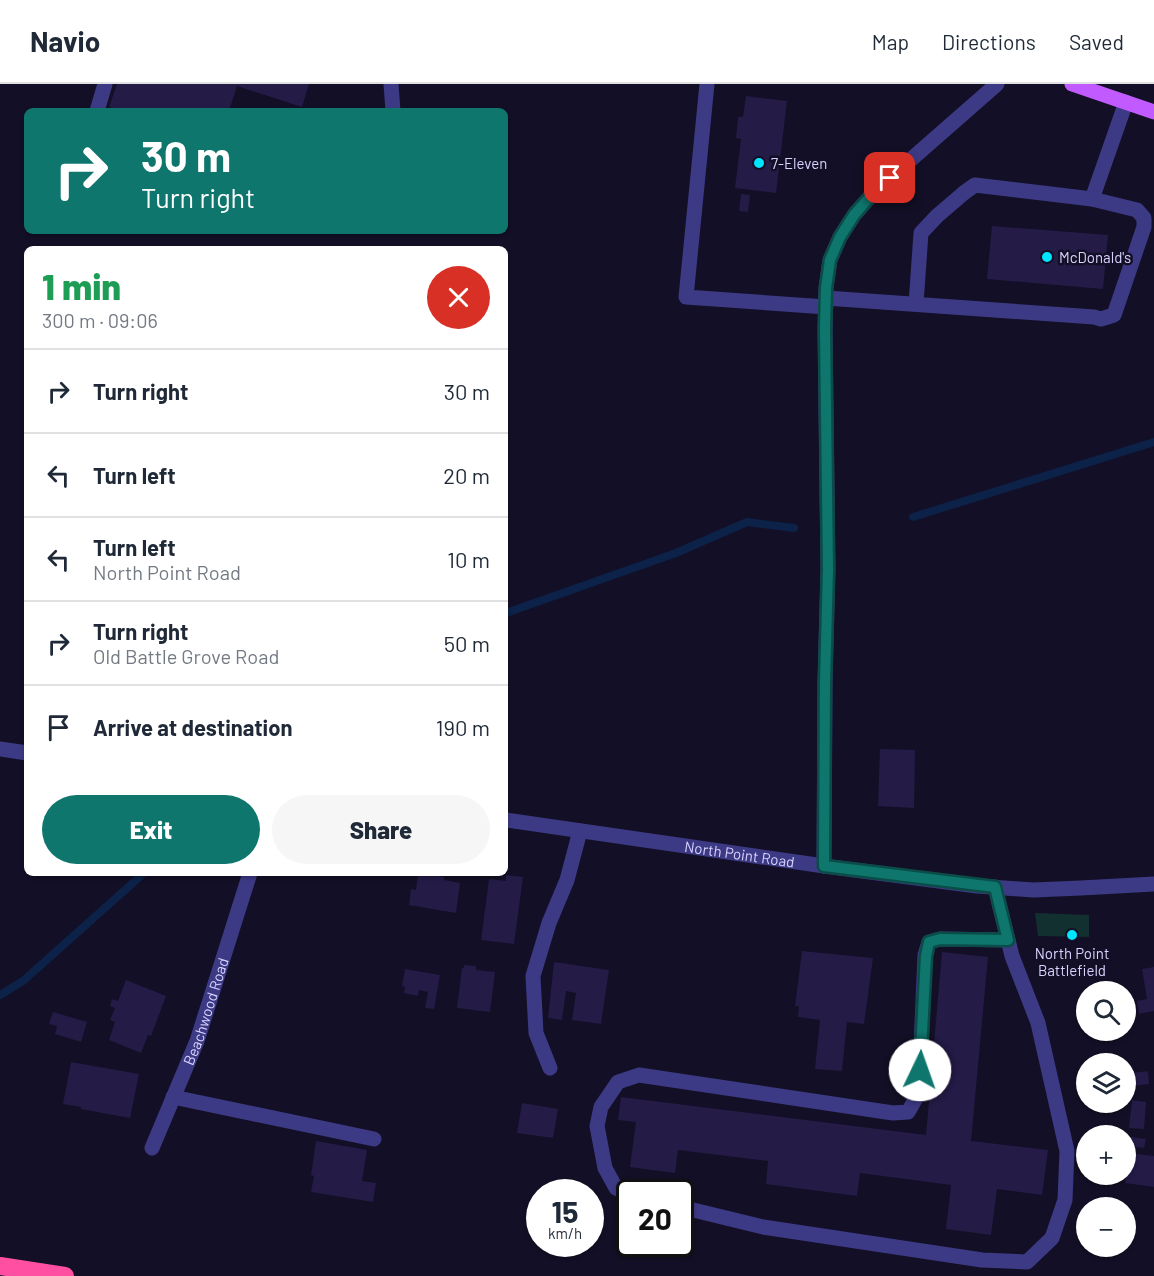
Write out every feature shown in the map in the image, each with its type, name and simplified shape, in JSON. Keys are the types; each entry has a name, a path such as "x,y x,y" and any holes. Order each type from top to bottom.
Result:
{"highway":[{"path":"0,1266 65,1276"}],"main road":[{"path":"1072,84 1154,112"}],"street":[{"path":"98,108 105,84"},
{"path":"391,84 393,108"},
{"path":"706,84 686,297 916,304 1101,319 1114,315 1149,218 1137,210 1092,199 975,185 937,216 921,233 916,304"},
{"path":"824,866 828,569 826,288 830,260 840,237 854,215 875,191 997,84"},
{"path":"1092,199 1126,102"},
{"path":"0,749 24,753"},
{"name":"North Point Road","path":"508,820 824,866 995,887 1034,890 1154,884"},
{"path":"550,1068 536,1033 533,976 549,923 567,880 580,831"},
{"name":"Beachwood Road","path":"152,1148 197,1041 249,876"},
{"path":"694,1210 763,1227 982,1260 1027,1262 1052,1238 1065,1200 1067,1151 1038,1023 1012,956 995,887"},
{"path":"616,1188 605,1168 597,1126 601,1107 618,1082 639,1075 893,1113 908,1112 919,1093 926,956 929,942 940,939 1008,940"},
{"path":"173,1097 374,1139"}],"green space":[{"path":"1035,913 1089,915 1089,937 1038,936"}],"building":[{"path":"117,84 309,84 302,107 237,86 230,108 109,107"},
{"name":"7-Eleven","path":"746,96 787,101 776,193 735,188 741,139 736,138 738,117 743,117"},
{"path":"741,194 750,195 748,212 739,211"},
{"name":"McDonald's","path":"992,226 1108,235 1103,289 987,279"},
{"path":"880,749 915,750 914,808 878,806"},
{"path":"508,875 523,877 514,944 481,940 489,879 506,881"},
{"path":"418,876 444,877 444,880 460,883 456,913 409,905 411,889 416,890"},
{"path":"802,951 873,958 864,1024 847,1022 842,1071 815,1069 820,1020 798,1017 799,1006 795,1006"},
{"path":"942,952 988,957 971,1141 1048,1150 1042,1195 997,1189 991,1235 946,1229 951,1185 860,1173 857,1196 766,1184 768,1161 678,1150 675,1173 630,1167 636,1122 618,1120 621,1097 926,1135"},
{"path":"554,962 609,970 601,1024 572,1020 576,993 566,991 562,1020 548,1018"},
{"path":"464,965 476,966 476,970 495,972 490,1012 457,1008"},
{"path":"1154,967 1154,1011 1139,1014 1137,1001 1147,999 1142,969"},
{"path":"405,969 440,975 434,1009 425,1008 428,992 419,990 418,996 404,993 405,987 402,986"},
{"path":"126,980 166,996 151,1036 148,1035 141,1053 109,1040 115,1022 110,1020 115,1008 110,1006 112,999 118,1001"},
{"path":"53,1012 87,1022 81,1042 55,1034 57,1026 49,1024"},
{"path":"71,1062 139,1074 130,1118 63,1104"},
{"path":"1148,1071 1149,1084 1136,1086 1136,1073"},
{"path":"1136,1101 1146,1102 1144,1129 1129,1125 1131,1113 1136,1113"},
{"path":"522,1103 558,1109 553,1138 517,1133"},
{"path":"1136,1138 1146,1139 1144,1148 1136,1147"},
{"path":"316,1141 367,1150 362,1181 376,1183 373,1202 311,1192"},
{"path":"1136,1154 1154,1156 1154,1187 1136,1185"}],"waterway":[{"path":"913,517 1154,442"},
{"path":"508,612 676,553 747,522 794,528"},
{"path":"0,995 23,981 141,876"}],"place":[{"name":"7-Eleven","path":"759,163"},
{"name":"McDonald's","path":"1047,257"},
{"name":"North Point Battlefield","path":"1072,935"}],"route":[{"path":"890,178 854,215 840,237 830,260 826,288 828,569 824,866 995,887 1008,940 940,939 929,942 926,956 920,1070"}]}
